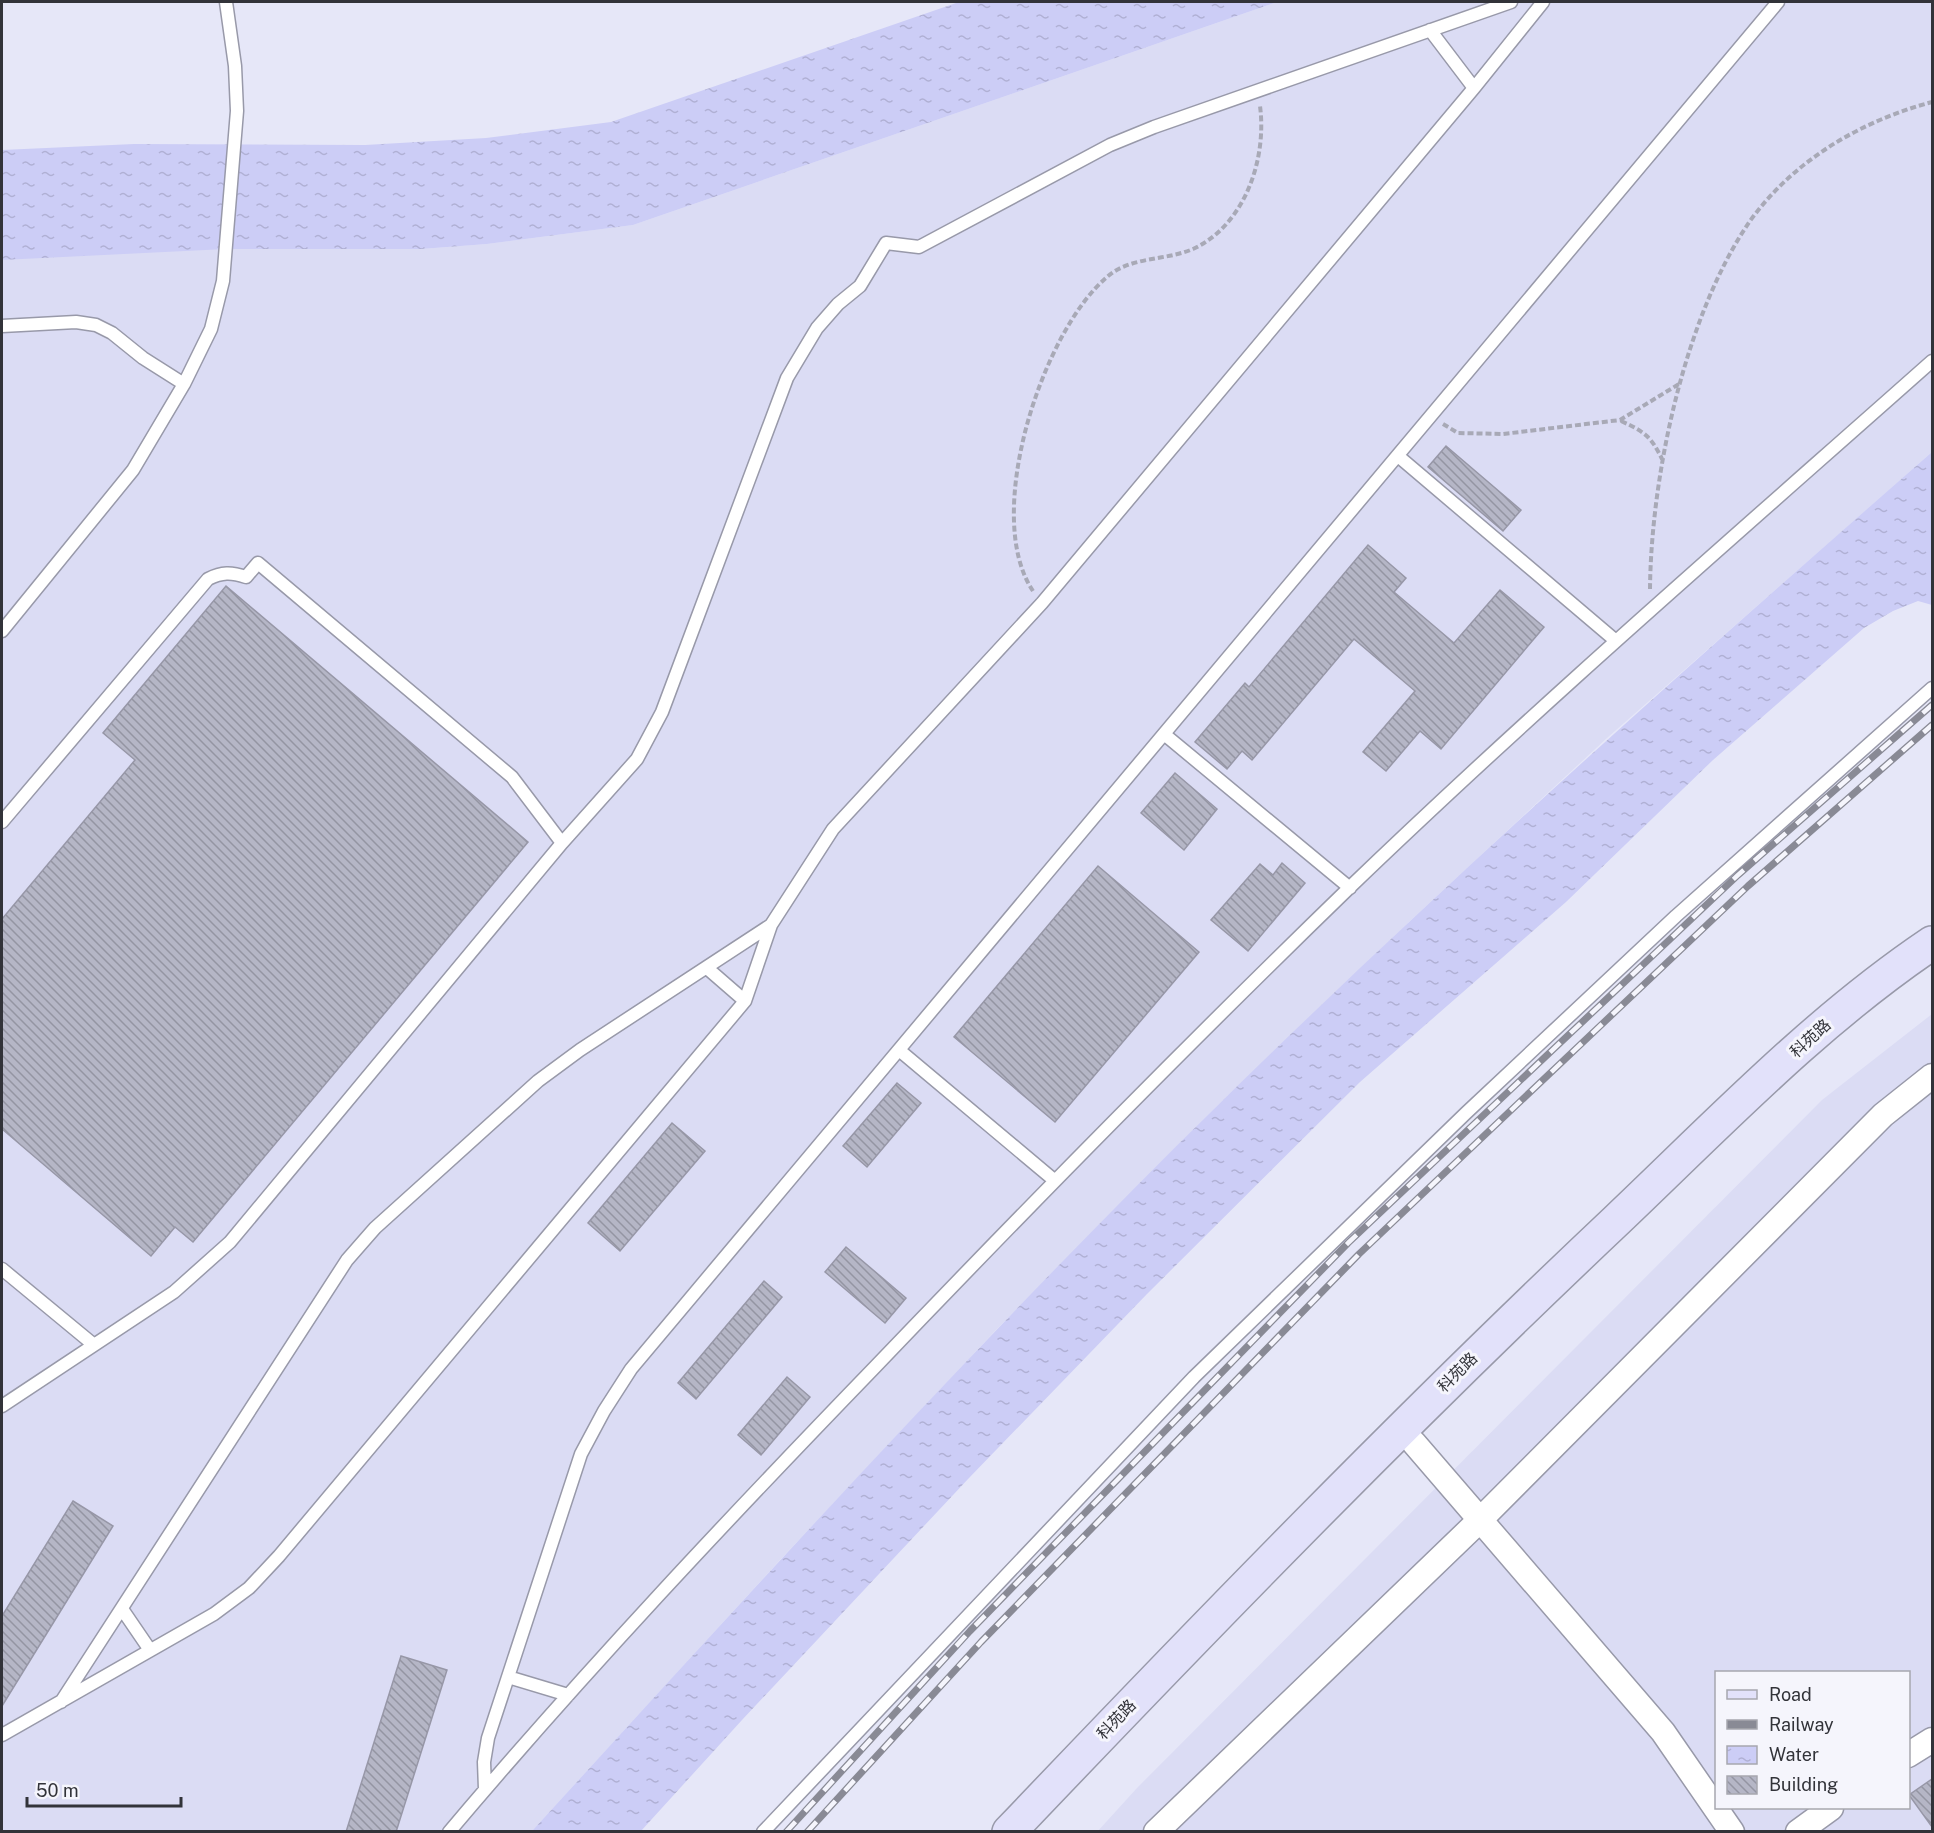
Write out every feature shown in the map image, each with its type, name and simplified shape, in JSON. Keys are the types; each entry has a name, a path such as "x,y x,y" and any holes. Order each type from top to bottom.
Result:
{"street":[{"name":"科苑路","path":"1037,1832 1239,1619 1407,1436 1477,1352 1820,1028 1932,943"},
{"name":"科苑路","path":"1009,1832 1225,1605 1407,1436 1491,1366 1833,1043 1932,967"},
{"path":"1156,1832 1482,1518 1883,1115 1932,1076"},
{"path":"1407,1436 1482,1518 1663,1731 1715,1807"},
{"path":"1910,1754 1932,1740"},
{"path":"1716,1809 1732,1832"},
{"path":"1798,1832 1830,1809"}],"lane":[{"path":"2,631 115,494 150,443 184,384 211,329 223,281 237,111 236,66 226,2"},
{"path":"2,1406 174,1292 230,1242 562,843 637,759 651,736 787,378 817,328 860,286 886,243 919,247 1110,145 1258,90 1511,2"},
{"path":"2,1735 214,1614 249,1588 279,1556 745,1001 771,925 832,829 1042,603 1474,88 1543,2"},
{"path":"485,1789 484,1762 488,1738 581,1454 604,1410 632,1369 1778,2"},
{"path":"1430,30 1474,88"},
{"path":"2,326 76,322 96,325 112,333 143,358 184,384"},
{"path":"449,1832 568,1695 776,1469 1054,1180 1350,888 1616,641 1932,361"},
{"path":"1398,456 1616,641"},
{"path":"2,822 208,579 226,573 246,577 258,563 512,777 562,843"},
{"path":"763,1832 1203,1369 1466,1113 1667,924 1932,688"},
{"path":"1164,734 1350,888"},
{"path":"61,1702 323,1293 347,1260 375,1228 538,1081 580,1050 771,925"},
{"path":"707,968 745,1001"},
{"path":"899,1050 1054,1180"},
{"path":"2,1269 94,1345"},
{"path":"122,1609 150,1650"},
{"path":"508,1677 568,1695"}],"path":[{"path":"1042,603 1026,580 1018,560 1016,537 1016,501 1021,454 1041,378 1062,334 1090,292 1109,274 1131,264 1193,248 1211,237 1228,220 1248,190 1258,169 1262,147 1262,121 1258,90"},
{"path":"1649,612 1654,518 1663,461 1680,383 1713,292 1732,250 1751,220 1809,161 1841,139 1874,121 1932,102"},
{"path":"1431,415 1450,429 1470,434 1526,433 1620,420 1680,383"},
{"path":"1620,420 1645,432 1663,461"}],"shaded area":[{"path":"1277,2 1932,2 1932,452 1607,738 1410,921 1217,1106 996,1330 780,1560 532,1831 2,1832 2,257 156,248 421,249 487,244 633,225"},
{"path":"1932,1014 1932,1831 1097,1832 1137,1788 1822,1100"}],"water":[{"path":"959,2 1277,2 633,225 487,244 421,249 226,249 2,260 2,150 134,144 365,145 486,138 611,122"},
{"path":"1932,452 1932,605 1918,601 1893,611 1864,628 1713,760 1566,902 1360,1082 1147,1294 969,1478 641,1831 532,1831 955,1373 1217,1106 1481,855 1750,612"}],"building":[{"path":"1446,446 1521,510 1503,531 1428,467"},
{"path":"1368,545 1406,578 1394,592 1454,643 1500,590 1544,627 1441,749 1420,731 1386,771 1363,752 1415,691 1354,639 1252,760 1242,751 1227,769 1195,742 1245,683 1249,687"},
{"path":"226,586 528,842 193,1242 175,1227 151,1256 2,1129 2,919 135,760 103,733"},
{"path":"1175,773 1217,809 1184,850 1141,813"},
{"path":"1282,863 1305,883 1248,951 1211,920 1260,864 1273,875"},
{"path":"1098,866 1199,952 1055,1122 954,1037"},
{"path":"897,1083 921,1103 867,1167 843,1146"},
{"path":"672,1123 705,1151 620,1251 588,1223"},
{"path":"846,1247 906,1298 885,1323 825,1272"},
{"path":"764,1281 782,1297 696,1399 678,1383"},
{"path":"787,1377 810,1397 761,1455 738,1435"},
{"path":"73,1501 113,1526 2,1706 2,1616"},
{"path":"401,1656 447,1670 396,1832 346,1832"},
{"path":"1932,1779 1932,1827 1910,1796"}],"railway":[{"path":"786,1832 970,1631 1348,1243 1738,875 1932,705"},
{"path":"807,1832 981,1642 1359,1254 1748,886 1932,725"}]}
